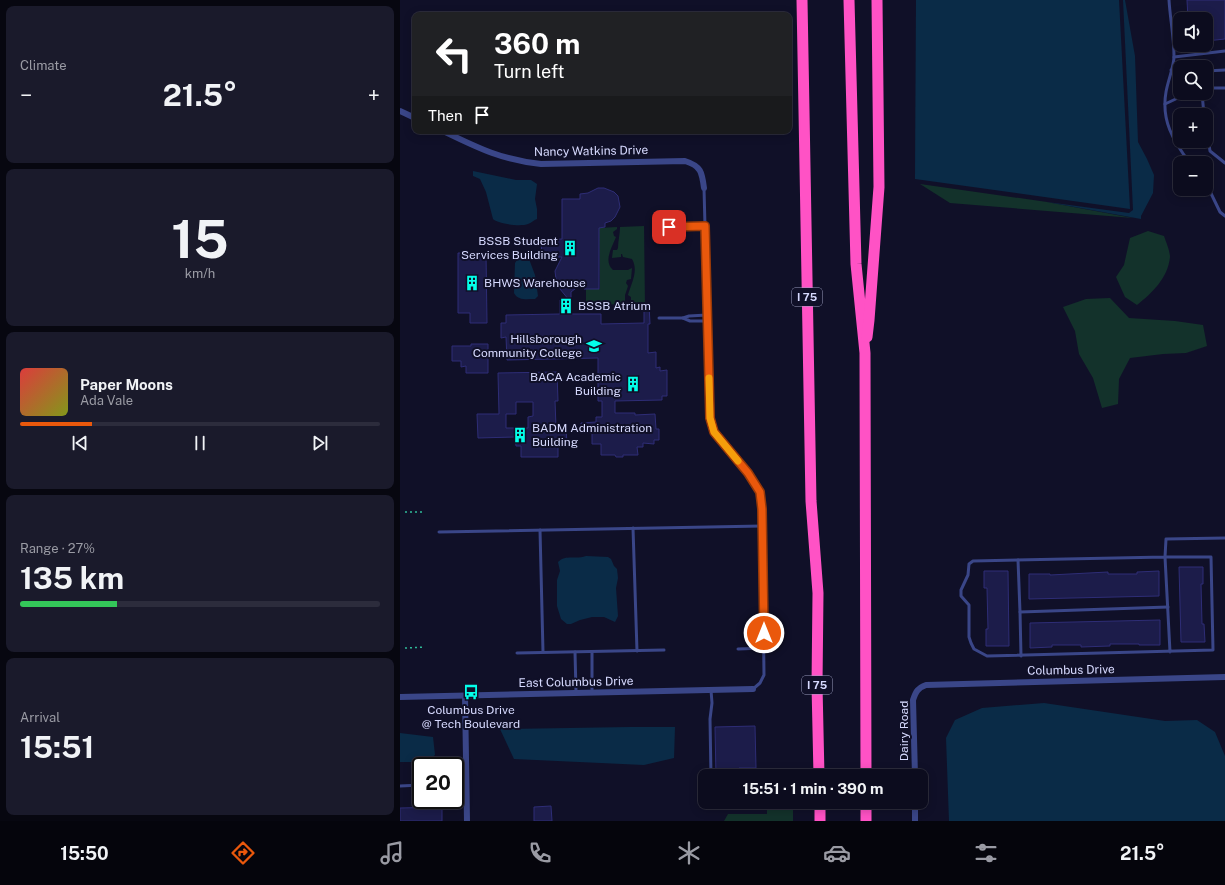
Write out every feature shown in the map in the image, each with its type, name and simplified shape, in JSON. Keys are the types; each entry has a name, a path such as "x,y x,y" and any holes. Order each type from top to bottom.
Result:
{"highway":[{"name":"I 75","path":"802,0 811,501 818,593 819,769"},
{"path":"849,0 856,264 865,353 866,769"},
{"path":"865,353 869,320 879,187 877,0"},
{"path":"820,809 820,821"},
{"path":"866,809 866,821"}],"street":[{"path":"400,111 412,117"},
{"name":"Nancy Watkins Drive","path":"449,134 478,148 504,158 521,162 541,164 685,161 693,163 699,168 702,175 704,188"},
{"name":"Columbus Drive","path":"919,688 934,684 1225,678"},
{"name":"Dairy Road","path":"915,769 913,700 915,693 919,688"},
{"name":"East Columbus Drive","path":"400,697 752,689"},
{"path":"465,696 467,821"},
{"path":"915,809 915,821"}],"lane":[{"path":"1169,0 1174,57 1166,92 1165,104 1171,135 1184,156"},
{"path":"1174,57 1225,51"},
{"path":"1213,71 1225,70"},
{"path":"1213,88 1225,88"},
{"path":"1165,104 1174,100"},
{"path":"1210,148 1210,151 1225,163"},
{"path":"704,188 710,418 714,432 748,473 760,492 762,509 763,679 752,689"},
{"path":"1212,196 1220,212 1225,216"},
{"path":"657,227 705,226"},
{"path":"659,318 683,318 707,315"},
{"path":"683,318 690,322 707,321"},
{"path":"439,532 762,526"},
{"path":"633,528 636,651"},
{"path":"540,530 543,652"},
{"path":"1170,652 1165,557 1166,539 1225,538"},
{"path":"1211,557 1213,650 987,656 974,649 969,637 969,605 961,596 961,590 968,575 970,564 973,562 1018,560 1211,557"},
{"path":"1018,560 1021,656"},
{"path":"1020,612 1168,608"},
{"path":"738,649 764,648"},
{"path":"517,653 664,650"},
{"path":"575,652 576,693"},
{"path":"592,652 592,693"},
{"path":"711,690 711,769"},
{"path":"400,786 412,785"}],"path":[{"path":"405,512 423,512"},
{"path":"405,648 425,647"}],"green space":[{"path":"920,184 1047,202 1133,218 950,203"},
{"path":"644,226 645,306 628,305 628,303 631,302 631,297 628,295 635,273 634,264 632,259 623,257 622,254 621,257 612,258 613,250 617,250 618,248 620,227"},
{"path":"617,227 617,229 613,232 614,236 616,237 608,258 610,266 613,270 628,270 632,268 631,279 627,280 626,283 628,286 625,295 625,305 586,303 586,289 600,289 599,228"},
{"path":"1148,231 1164,236 1169,249 1169,265 1163,278 1154,290 1137,305 1125,297 1116,277 1124,265 1130,238"},
{"path":"1110,298 1129,318 1175,321 1203,325 1207,346 1186,353 1130,358 1119,379 1118,404 1102,408 1093,378 1079,354 1075,331 1063,307 1086,299"},
{"path":"767,809 793,809 793,821 724,821 728,814 767,814"}],"water":[{"path":"916,0 1119,0 1130,209 915,179"},
{"path":"1123,0 1125,0 1135,56 1138,142 1154,175 1153,193 1141,216 1141,219 1047,202 1129,213 1133,210"},
{"path":"473,171 516,180 531,180 537,184 535,199 537,219 525,225 515,225 504,224 493,219 486,192 480,179 473,176"},
{"path":"519,257 529,259 535,275 538,296 535,299 520,298 514,293 515,263"},
{"path":"586,556 608,557 617,569 618,578 616,588 618,616 615,622 604,617 592,617 567,624 561,619 557,606 557,580 560,571 558,562 564,558 579,558"},
{"path":"1044,703 1165,721 1197,720 1215,732 1225,756 1225,821 949,821 946,738 955,720 982,708"},
{"path":"675,727 674,758 644,765 514,759 500,729"},
{"path":"400,733 433,737 435,755 432,757 412,757 412,762 400,762"}],"building":[{"path":"1187,0 1225,0 1225,39 1213,40 1213,12 1188,12"},
{"path":"598,188 604,188 614,192 618,196 620,207 615,217 611,221 605,223 605,227 599,228 599,289 584,289 584,282 571,292 571,314 601,314 601,324 644,323 644,304 649,304 650,324 648,324 648,353 656,352 656,368 660,367 660,371 667,370 667,396 662,396 662,400 615,401 615,413 635,413 635,415 655,414 656,429 659,429 659,440 654,440 654,444 643,443 643,447 637,447 638,455 623,455 623,457 616,457 615,455 601,455 601,444 592,444 592,430 581,430 581,423 596,422 596,417 602,417 602,401 598,401 598,358 507,360 506,337 501,338 501,323 506,323 506,315 560,314 560,300 569,300 560,289 556,279 555,271 562,257 542,257 541,240 562,239 562,199 580,199 580,194 588,193"},
{"name":"BHWS Warehouse","path":"458,253 486,253 487,323 470,323 470,313 458,313"},
{"path":"471,344 488,344 488,373 466,373 466,366 461,367 461,361 452,361 452,346 471,346"},
{"path":"557,372 558,401 555,401 556,427 566,427 567,445 558,445 558,457 521,457 521,446 516,446 515,437 478,438 477,414 499,414 498,373","holes":["516,402 533,402 533,416 528,417 528,428 506,428 506,414 516,414"]},
{"path":"1179,567 1203,567 1203,584 1201,584 1202,624 1204,624 1205,642 1181,642"},
{"path":"984,571 1008,571 1009,646 986,646 986,629 988,629 987,588 984,588"},
{"path":"1159,571 1159,596 1029,599 1029,574 1050,575 1108,572 1108,574 1137,574 1137,572"},
{"path":"1160,620 1160,645 1110,644 1110,646 1081,647 1081,645 1052,645 1052,647 1030,648 1030,623"},
{"path":"755,726 756,768 716,769 715,727"},
{"path":"551,806 552,821 534,821 534,807"},
{"path":"400,808 442,809 442,821 400,821"}],"slow traffic":[{"path":"709,378 710,418 714,432 738,461"}],"place":[{"name":"BSSB Student Services Building","path":"570,248"},
{"name":"BHWS Warehouse","path":"472,283"},
{"name":"BSSB Atrium","path":"566,306"},
{"name":"Hillsborough Community College","path":"594,346"},
{"name":"BACA Academic Building","path":"633,384"},
{"name":"BADM Administration Building","path":"520,435"},
{"name":"Columbus Drive @ Tech Boulevard","path":"471,692"}],"route":[{"path":"669,227 705,226 710,418 714,432 748,473 760,492 762,509 764,633"}]}
